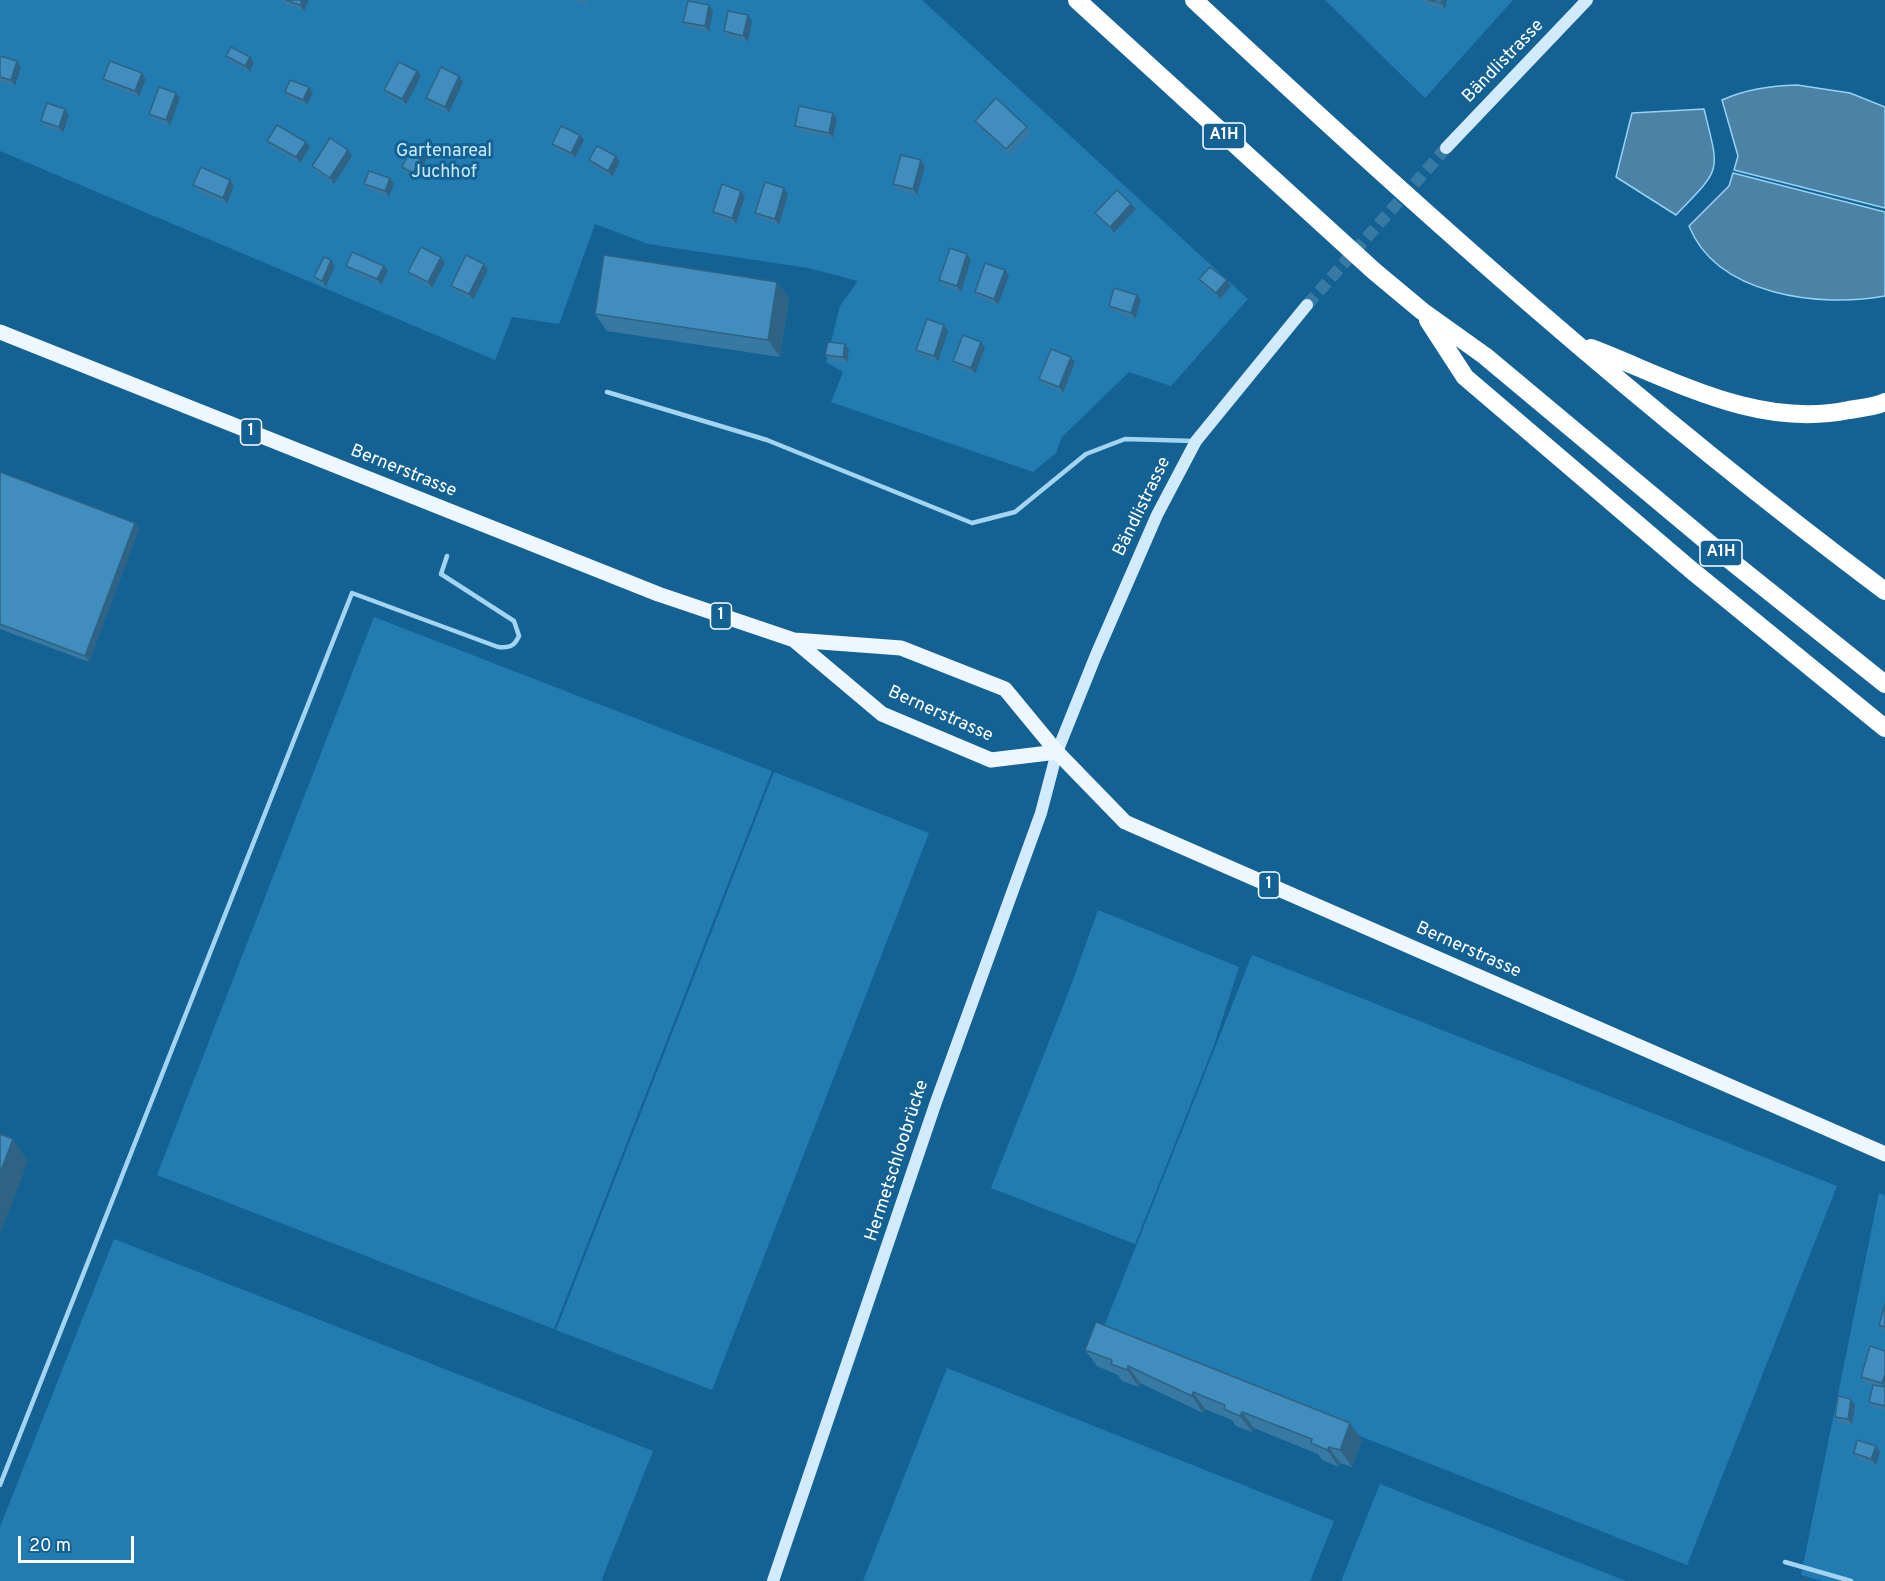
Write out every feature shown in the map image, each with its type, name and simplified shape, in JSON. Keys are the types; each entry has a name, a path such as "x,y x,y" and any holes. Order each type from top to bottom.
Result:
{"highway":[{"name":"A1H","path":"1077,0 1320,224 1422,311 1485,356 1716,549 1885,684"},
{"path":"1194,0 1366,160 1578,343 1703,448 1885,591"},
{"path":"1422,311 1465,377 1690,569 1885,728"},
{"path":"1578,343 1737,406 1786,414 1836,413 1885,402"}],"main road":[{"name":"Bändlistrasse","path":"1446,148 1587,0"},
{"name":"Bändlistrasse","path":"1058,752 1096,655 1156,515 1196,441 1307,305"},
{"name":"Bernerstrasse","path":"0,332 658,594 794,640 901,648 1005,689 1058,752 1125,822 1885,1154"},
{"name":"Bernerstrasse","path":"794,640 882,714 991,760 1058,752"},
{"name":"Hermetschloobrücke","path":"773,1581 895,1229 936,1102 1041,813 1058,752"}],"lane":[{"path":"607,392 767,440 972,523 1015,512 1086,454 1125,439 1196,441"},
{"path":"0,1485 352,593 498,647 508,648 515,644 519,636 514,621 441,574 447,556"},
{"path":"1785,1562 1851,1581"}],"green space":[{"name":"Gartenareal Juchhof","path":"0,0 922,0 1248,299 1171,386 1129,372 1062,437 1056,453 1033,472 831,402 843,372 826,362 840,306 858,281 808,268 648,244 595,224 559,324 512,317 495,360 0,151"},
{"path":"1325,0 1513,0 1425,98"},
{"path":"374,617 772,771 554,1329 157,1175"},
{"path":"774,772 929,833 712,1390 556,1330"},
{"path":"1098,910 1239,967 1213,1048 1135,1244 991,1188 1069,991"},
{"path":"1252,955 1837,1186 1687,1565 1101,1334"},
{"path":"1879,1193 1885,1196 1885,1581 1823,1581 1801,1575"},
{"path":"114,1239 653,1451 601,1581 0,1581 0,1527"},
{"path":"947,1368 1334,1521 1310,1581 863,1581"},
{"path":"1380,1484 1626,1581 1341,1581"}],"shaded area":[{"path":"1797,85 1850,93 1885,107 1885,208 1734,170 1738,156 1722,100 1759,89"},
{"path":"1704,109 1713,146 1713,168 1702,187 1676,215 1616,177 1632,113"},
{"path":"1733,173 1885,212 1885,296 1831,300 1802,298 1774,292 1746,282 1722,268 1703,250 1689,226 1729,186"}],"building":[{"path":"286,0 302,0 300,5"},
{"path":"688,1 709,5 705,26 683,22"},
{"path":"728,11 748,15 743,36 724,31"},
{"path":"231,47 250,57 245,66 226,56"},
{"path":"0,56 17,61 11,80 0,77"},
{"path":"110,61 142,73 135,91 103,79"},
{"path":"399,62 417,71 402,99 384,90"},
{"path":"441,67 459,76 445,107 426,98"},
{"path":"290,80 309,87 303,100 285,92"},
{"path":"159,87 176,93 166,120 149,114"},
{"path":"996,98 1027,127 1006,149 975,121"},
{"path":"47,103 65,109 59,127 41,121"},
{"path":"799,106 833,113 829,133 795,126"},
{"path":"277,125 306,142 296,157 267,141"},
{"path":"561,126 580,135 571,153 552,144"},
{"path":"330,138 348,150 330,178 312,166"},
{"path":"413,145 424,151 413,173 402,167"},
{"path":"597,146 616,156 608,171 589,160"},
{"path":"901,155 921,160 913,189 893,184"},
{"path":"201,167 230,180 223,198 193,185"},
{"path":"369,171 390,178 385,191 364,184"},
{"path":"765,182 784,188 775,219 755,213"},
{"path":"722,184 741,191 732,218 713,212"},
{"path":"1117,190 1131,204 1110,227 1095,213"},
{"path":"421,247 441,257 428,282 408,272"},
{"path":"950,248 967,254 957,286 939,280"},
{"path":"352,252 384,266 377,279 346,266"},
{"path":"466,255 484,264 469,294 451,286"},
{"path":"604,255 777,282 768,340 595,314"},
{"path":"324,257 331,260 322,281 314,277"},
{"path":"985,263 1005,270 994,299 975,292"},
{"path":"1210,267 1227,280 1216,293 1199,279"},
{"path":"1114,288 1137,295 1131,313 1109,306"},
{"path":"927,319 944,325 934,356 916,350"},
{"path":"963,335 981,342 971,368 953,361"},
{"path":"828,342 845,344 843,357 825,355"},
{"path":"1051,349 1071,357 1059,387 1039,379"},
{"path":"0,472 135,523 85,656 0,624"},
{"path":"0,1134 13,1139 0,1173"},
{"path":"1885,1304 1885,1327 1879,1325"},
{"path":"1096,1322 1350,1423 1340,1450 1329,1447 1327,1450 1311,1443 1312,1439 1242,1412 1240,1416 1224,1409 1225,1405 1193,1392 1192,1396 1128,1366 1127,1370 1111,1364 1112,1360 1085,1350"},
{"path":"1870,1346 1885,1351 1885,1374 1882,1383 1861,1377"},
{"path":"1873,1385 1885,1387 1885,1406 1869,1402"},
{"path":"1838,1396 1851,1399 1848,1419 1835,1417"},
{"path":"1857,1440 1876,1446 1871,1459 1854,1453"}],"tunnel":[{"path":"1307,305 1446,148"}]}
